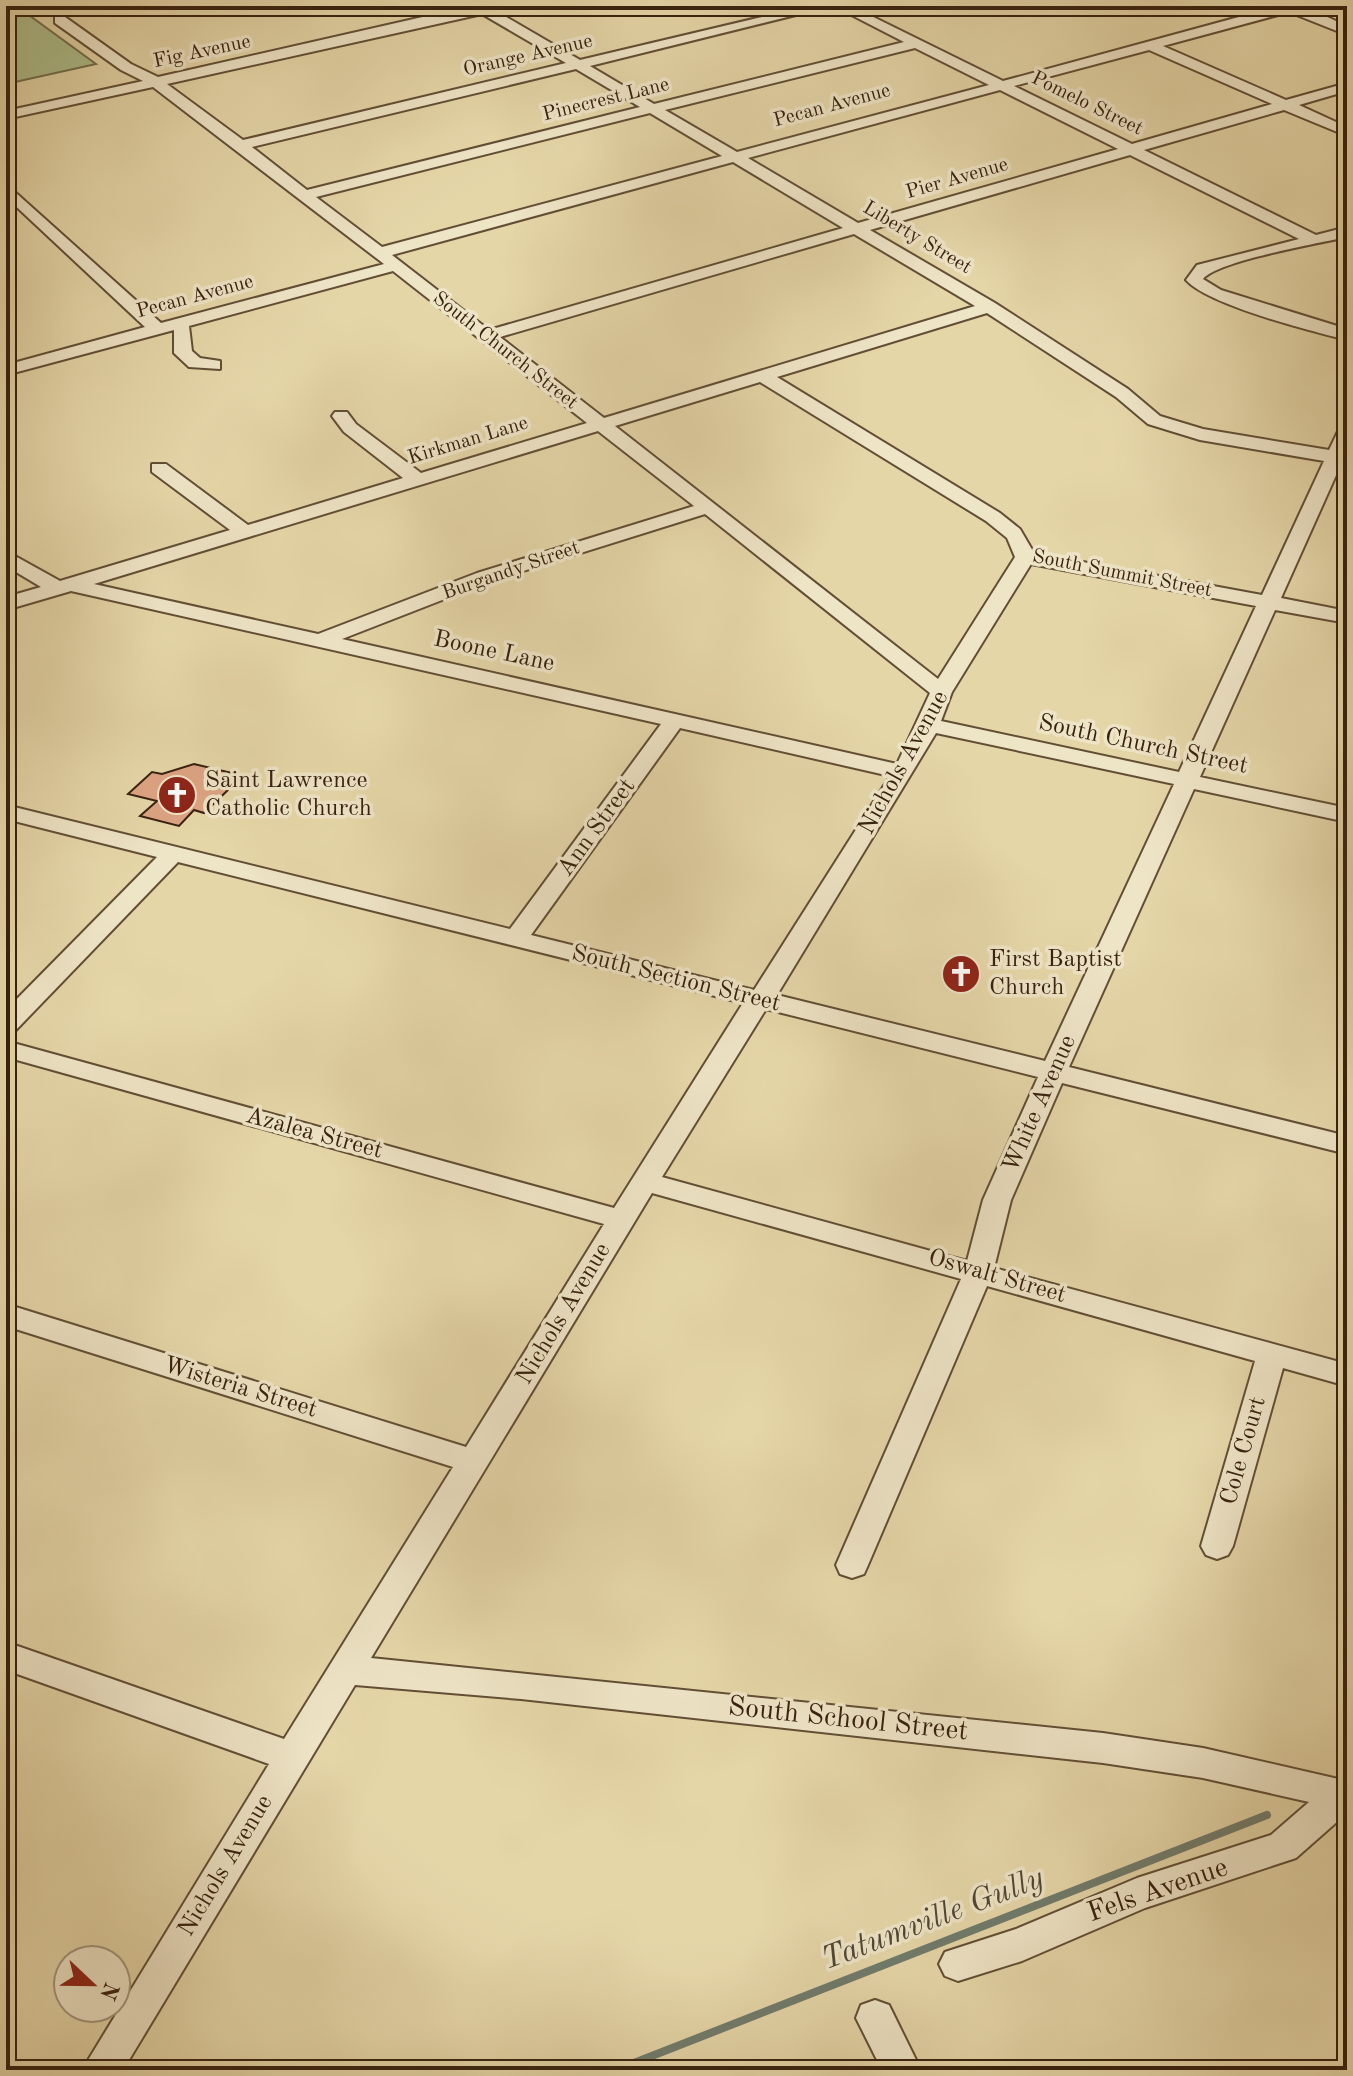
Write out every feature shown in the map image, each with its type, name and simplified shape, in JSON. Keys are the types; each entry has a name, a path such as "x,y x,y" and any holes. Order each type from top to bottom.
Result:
{"street":[{"name":"Orange Avenue","path":"240,145 825,6"},
{"name":"Pomelo Street","path":"841,6 1314,240"},
{"name":"Liberty Street","path":"487,7 989,307 1122,393 1154,420 1200,434 1341,458"},
{"name":"Fig Avenue","path":"6,115 487,7"},
{"path":"1291,7 1347,31"},
{"name":"Pecan Avenue","path":"380,253 1291,7"},
{"name":"South Church Street","path":"60,20 126,67 156,82 240,145 859,624 941,692"},
{"name":"Pinecrest Lane","path":"304,195 917,43"},
{"path":"1149,45 1347,132"},
{"name":"Pier Avenue","path":"486,336 1347,87"},
{"path":"6,189 158,330"},
{"path":"1347,232 1203,268 1194,280 1215,294 1347,335"},
{"name":"Pecan Avenue","path":"6,370 395,266"},
{"name":"Kirkman Lane","path":"6,604 989,307"},
{"path":"180,325 184,335 183,353 195,363 214,365"},
{"name":"South Summit Street","path":"763,376 993,517 1012,531 1022,545 1025,557 1347,617"},
{"path":"341,416 350,428 417,479"},
{"name":"White Avenue","path":"852,1565 979,1272 997,1200 1052,1073 1269,603 1341,458 1347,431"},
{"path":"159,468 177,478 244,531"},
{"name":"Burgandy Street","path":"319,641 484,577 706,508"},
{"name":"Boone Lane","path":"6,557 65,587 676,719 904,772"},
{"name":"Nichols Avenue","path":"101,2070 621,1219 759,1000 773,984 904,772 929,725 941,692 1025,557"},
{"name":"Ann Street","path":"517,937 676,719"},
{"name":"South Church Street","path":"929,725 1347,815"},
{"name":"South Section Street","path":"6,812 1347,1145"},
{"path":"6,1025 173,854"},
{"name":"Azalea Street","path":"6,1049 621,1219"},
{"name":"Oswalt Street","path":"645,1182 1347,1375"},
{"name":"Wisteria Street","path":"6,1315 474,1462"},
{"name":"Cole Court","path":"1217,1546 1272,1355"},
{"path":"6,1656 292,1757"},
{"name":"South School Street","path":"345,1670 598,1693 1103,1748 1203,1763 1345,1795"},
{"name":"Fels Avenue","path":"958,1964 1022,1944 1137,1894 1283,1847 1345,1795"},
{"path":"875,2018 902,2070"}],"green space":[{"path":"6,6 32,6 22,10 96,64 6,84"}],"building":[{"name":"Saint Lawrence Catholic Church","path":"194,764 232,773 217,787 228,790 204,813 194,810 179,826 140,816 157,801 128,794 152,772 162,774"}],"waterway":[{"name":"Tatumville Gully","path":"616,2070 1267,1815"}],"place":[{"name":"Saint Lawrence Catholic Church","path":"177,795"},
{"name":"First Baptist Church","path":"961,974"}]}
